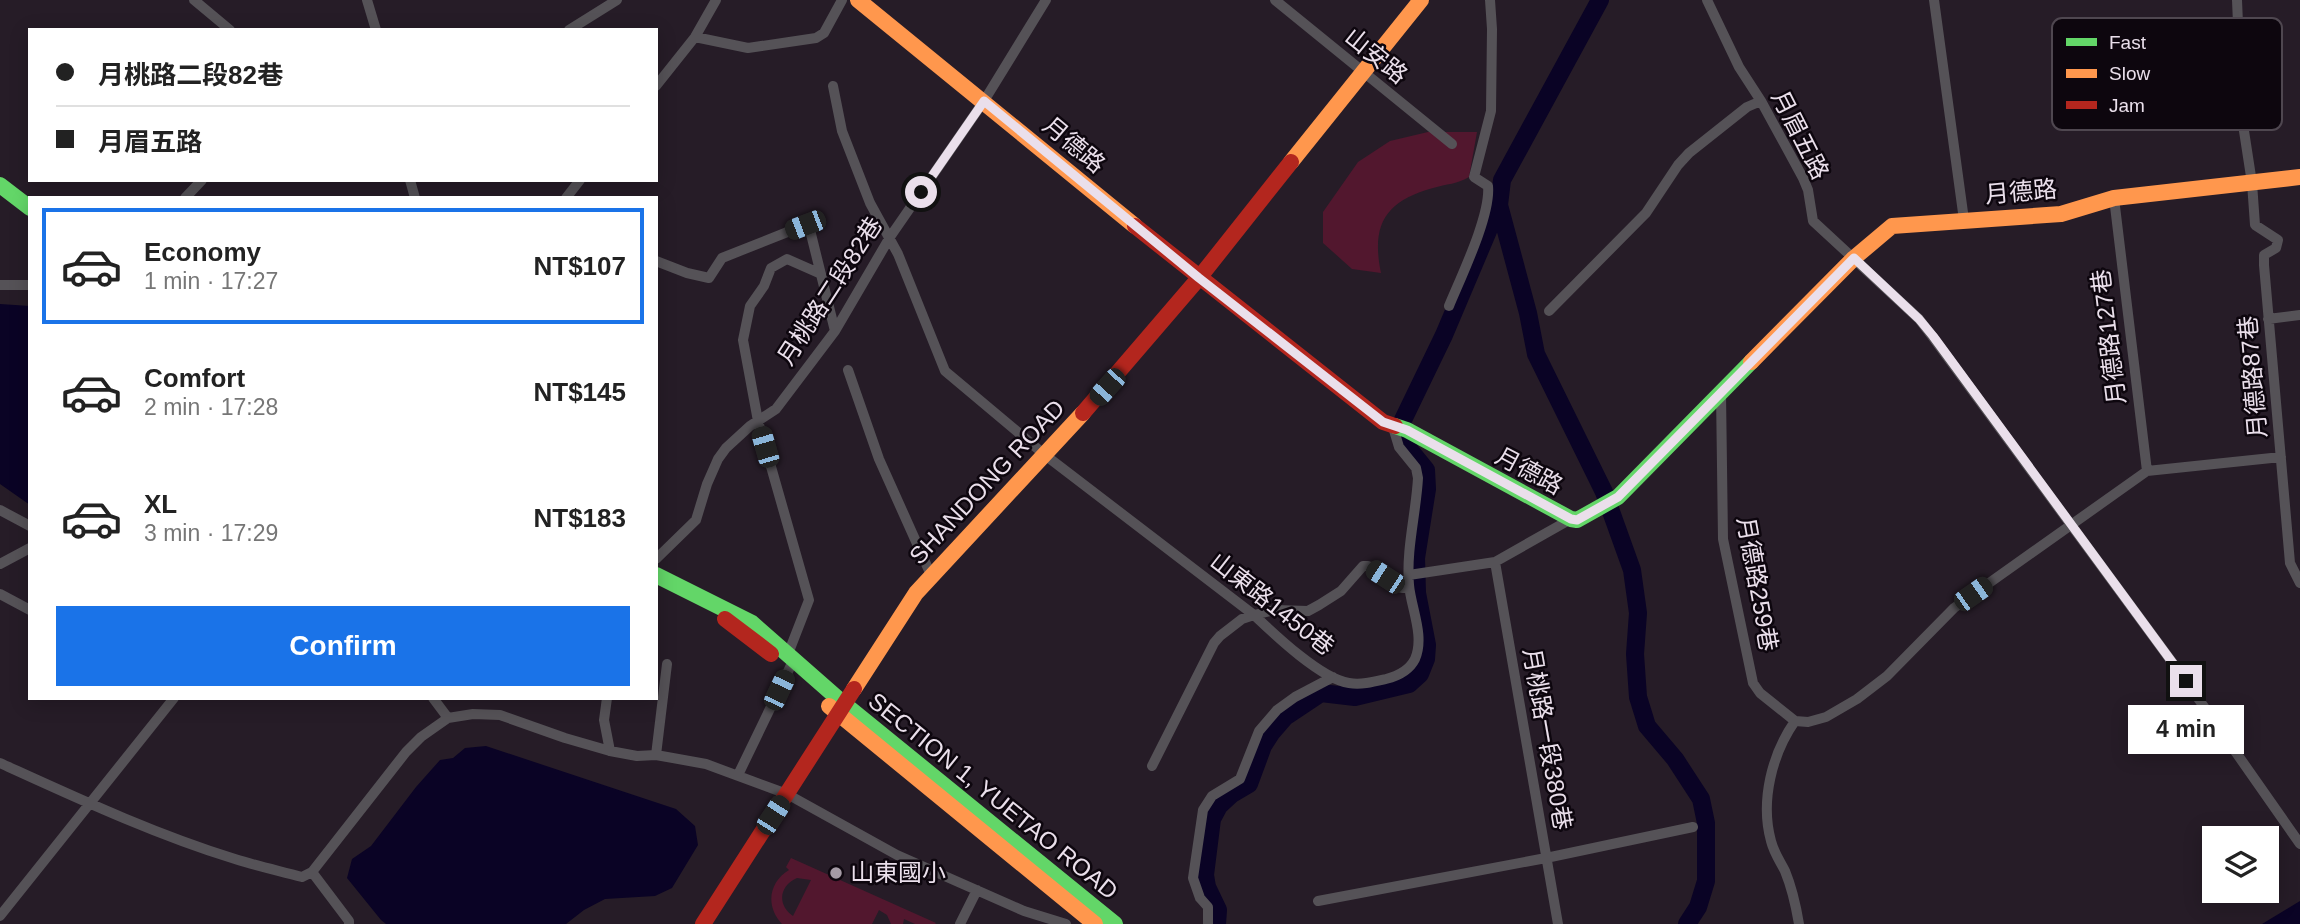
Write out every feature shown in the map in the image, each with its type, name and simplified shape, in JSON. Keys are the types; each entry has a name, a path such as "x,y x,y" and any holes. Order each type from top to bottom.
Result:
{"street":[{"path":"194,0 228,28"},
{"path":"367,0 375,28"},
{"path":"572,28 617,0"},
{"path":"658,83 695,37 716,0"},
{"path":"695,37 748,48 816,38 824,33 842,0"},
{"name":"月德路","path":"858,0 1199,278 1400,429 1577,520 1618,497 1854,258 1892,226 2051,215 2114,198 2300,177"},
{"name":"月桃路二段82巷","path":"658,557 696,520 707,484 722,453 750,426 776,409 835,331 890,237 984,101 1046,0"},
{"name":"山安路","path":"1275,0 1452,144"},
{"name":"SHANDONG ROAD","path":"703,924 903,609 930,575 1107,387 1199,278 1421,0"},
{"path":"1449,306 1489,194 1488,186 1474,177 1491,111 1490,0"},
{"name":"月眉五路","path":"1707,0 1739,67 1803,178 1808,190 1813,221 1919,319 2186,681 2300,844"},
{"path":"1934,0 1964,219"},
{"path":"2237,0 2238,18"},
{"name":"山東路1450巷","path":"833,86 842,131 870,203 890,237 945,371 1045,455 1254,615 1277,637 1332,677 1346,683 1362,684 1397,677 1408,669 1415,658 1419,642 1409,588 1408,560 1418,478 1416,468 1399,447 1400,429"},
{"path":"1549,311 1646,213 1689,153 1747,107 1761,101"},
{"path":"2244,130 2252,183"},
{"path":"187,196 200,182"},
{"path":"568,196 578,182"},
{"name":"月德路87巷","path":"2252,183 2255,225 2278,240 2276,248 2264,255 2268,319 2290,563 2300,583"},
{"path":"0,185 28,206"},
{"path":"0,198 28,219"},
{"name":"月德路127巷","path":"2114,198 2147,471"},
{"path":"658,262 709,278 722,258 805,225 810,230 835,331"},
{"path":"738,775 790,661 809,600 758,421 743,340 750,306 764,286 771,268 787,259 821,274"},
{"path":"0,285 28,285"},
{"path":"2268,319 2300,315"},
{"path":"848,370 880,458 930,575"},
{"name":"月德路259巷","path":"1721,393 1723,539 1753,683 1760,693 1794,721"},
{"path":"1799,924 1792,891 1785,871 1774,853 1768,826 1772,769 1782,740 1794,721 1808,722 1826,717 1857,699 1887,676 1954,608 2147,471 2281,457"},
{"path":"0,510 28,525"},
{"path":"1409,575 1495,562 1571,519"},
{"path":"0,564 28,549"},
{"name":"月桃路一段380巷","path":"1495,562 1558,924"},
{"path":"1152,766 1213,643 1235,624 1254,615 1275,610 1308,611 1341,591 1363,566 1368,566 1402,588 1409,588"},
{"path":"658,576 741,617 840,708"},
{"path":"658,588 728,620 790,661"},
{"path":"0,594 28,609"},
{"path":"656,755 667,664"},
{"path":"1208,924 1208,907 1200,898 1193,878 1202,810 1212,796 1240,779 1259,731 1277,710 1332,677"},
{"path":"0,916 172,700"},
{"path":"434,700 448,718"},
{"path":"607,700 604,720 610,751"},
{"name":"SECTION 1, YUETAO ROAD","path":"840,708 1096,924"},
{"name":"SECTION 1, YUETAO ROAD","path":"840,708 1115,924"},
{"path":"0,763 90,804 234,859 302,877 312,872 406,752 421,737 448,718 500,715 610,751 637,756 656,755 706,764 738,775 787,794 897,855 1024,911 1066,924"},
{"path":"1318,901 1693,827"},
{"path":"312,872 349,924"},
{"path":"960,924 977,890"}],"shaded area":[{"path":"1428,132 1477,132 1469,177 1403,200 1385,217 1380,228 1378,256 1381,273 1352,269 1323,243 1323,212 1358,162 1390,141"},
{"path":"0,304 28,306 28,504 0,484"},
{"path":"486,746 676,809 695,826 698,845 672,888 655,896 605,899 566,924 386,924 347,878 352,859 371,846 440,760 453,758 465,748"},
{"path":"791,858 936,923 915,924 904,919 903,924 891,924 887,915 879,910 872,924 782,924 771,902 777,881 789,870 786,867","holes":["797,878 811,880 793,916 784,907 784,891 791,881"]},
{"path":"2300,901 2300,924 2262,924"}],"waterway":[{"path":"1600,0 1502,180 1499,205 1528,313 1536,354 1604,492 1632,570 1638,613 1635,654 1638,697 1647,726 1675,759 1701,799 1706,823 1706,881 1698,907 1687,924"},
{"path":"1217,924 1218,910 1207,887 1205,875 1212,819 1219,806 1249,784 1263,746 1272,732 1285,717 1321,693 1355,697 1409,684 1420,674 1426,659 1427,645 1417,593 1416,558 1427,489 1426,470 1404,443 1401,434 1402,422 1444,335 1499,205"}],"traffic: fast":[{"path":"0,185 28,206"},
{"path":"1395,426 1577,520 1618,497 1751,362"},
{"path":"658,576 752,623 843,703 1115,924"}],"traffic: slow":[{"path":"858,0 1135,226"},
{"path":"1291,162 1421,0"},
{"path":"1751,362 1854,258 1892,226 2061,214 2114,198 2300,177"},
{"path":"854,689 916,593 1083,413"},
{"path":"829,706 1095,924"}],"traffic: jam":[{"path":"1083,413 1199,278 1291,162"},
{"path":"1135,226 1383,422 1395,426"},
{"path":"725,619 771,654"},
{"path":"703,924 854,689"}],"place":[{"name":"山東國小","path":"836,873"}],"route":[{"path":"921,192 984,101 1199,278 1383,422 1407,430 1523,494 1577,520 1618,497 1854,258 1919,319 1933,336 2186,681"}]}
